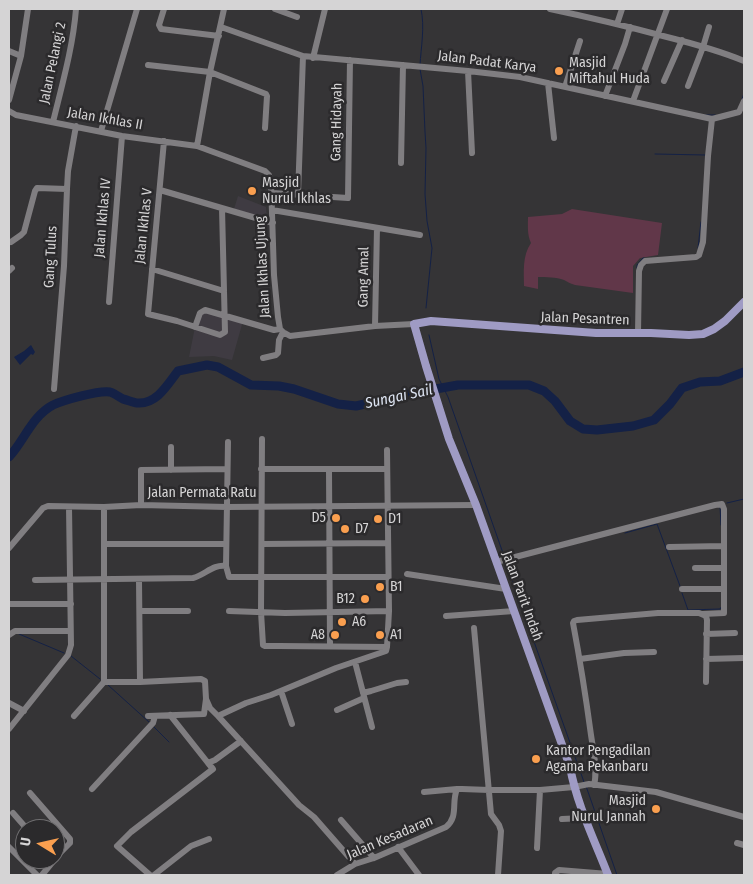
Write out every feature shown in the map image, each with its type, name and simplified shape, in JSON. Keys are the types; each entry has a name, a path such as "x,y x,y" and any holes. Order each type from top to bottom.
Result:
{"main road":[{"name":"Jalan Pesantren","path":"414,324 431,321 568,332 689,335 703,334 714,329 725,322 744,302"},
{"name":"Jalan Parit Indah","path":"414,324 449,439 498,561 506,589 570,767 584,818 608,875"}],"street":[{"path":"9,100 20,56 28,9"},
{"name":"Jalan Pelangi 2","path":"53,122 70,50 76,9"},
{"path":"101,132 137,9"},
{"path":"164,9 159,25 162,29 219,36"},
{"path":"197,146 210,72 224,9"},
{"path":"275,9 297,17"},
{"path":"314,58 325,9"},
{"path":"550,9 682,40 744,61"},
{"path":"617,24 622,9"},
{"path":"633,102 667,9"},
{"name":"Jalan Padat Karya","path":"221,26 303,56 520,77 712,119 741,114 744,101"},
{"path":"605,96 630,27"},
{"path":"688,86 709,27"},
{"path":"664,81 682,40"},
{"path":"565,87 580,41"},
{"path":"9,50 20,56"},
{"path":"298,195 303,56"},
{"name":"Gang Hidayah","path":"272,193 348,198 350,60"},
{"path":"148,65 210,72 266,94 268,96 265,128"},
{"path":"401,163 403,65"},
{"path":"468,71 472,152"},
{"path":"548,83 554,138"},
{"name":"Jalan Ikhlas II","path":"9,111 16,115 122,136 197,146"},
{"path":"638,333 639,271 641,265 646,261 699,255 703,242 712,119"},
{"name":"Gang Tulus","path":"54,388 64,266 68,171 76,126"},
{"name":"Jalan Ikhlas IV","path":"109,302 122,136"},
{"name":"Jalan Ikhlas V","path":"164,141 148,314 195,327"},
{"name":"Jalan Ikhlas Ujung","path":"197,146 264,171 269,175 272,193 274,275 281,331 290,336 376,326 414,324"},
{"path":"11,242 21,235 26,228 36,188 67,189"},
{"path":"160,190 273,223"},
{"path":"222,208 224,316 225,332 220,335 195,327 200,313 202,310 205,310 224,316 274,330 281,331 278,353 263,358"},
{"name":"Gang Amal","path":"272,210 420,235"},
{"name":"Gang Amal","path":"376,326 377,228"},
{"path":"152,269 224,291"},
{"path":"262,439 261,612 264,645 387,647"},
{"path":"228,442 226,566 229,577 388,577"},
{"path":"171,447 171,470"},
{"path":"218,716 336,668 386,651 389,611 387,450"},
{"path":"261,469 387,469"},
{"path":"141,506 141,470 227,470"},
{"path":"329,470 330,646"},
{"path":"498,561 720,504 723,505 724,613 658,613 576,620 573,623 580,659 596,778 591,785"},
{"name":"Jalan Permata Ratu","path":"9,548 43,508 48,506 476,505"},
{"path":"9,729 68,655 71,644 69,506"},
{"path":"74,716 104,682 104,507"},
{"path":"262,544 388,543"},
{"path":"104,544 226,544"},
{"path":"669,547 724,546"},
{"path":"35,580 193,578 217,566 226,566"},
{"path":"695,568 724,568"},
{"path":"407,574 506,589"},
{"path":"140,580 140,682"},
{"path":"682,589 724,589"},
{"path":"9,604 71,604"},
{"path":"140,611 188,611"},
{"path":"229,611 389,611"},
{"path":"446,616 514,611"},
{"path":"703,614 706,616 706,682"},
{"path":"474,628 491,814 501,831 498,875"},
{"path":"9,635 15,631 70,631"},
{"path":"706,634 735,633"},
{"path":"580,659 624,653 654,652"},
{"path":"706,658 744,658"},
{"path":"355,662 372,727"},
{"path":"92,790 154,723 152,716 205,714 206,683 203,679 104,682"},
{"path":"337,710 371,692 397,683 406,682"},
{"path":"280,691 292,724"},
{"path":"206,699 210,708 299,805 314,817 355,864"},
{"path":"9,703 24,712"},
{"path":"150,875 117,846 131,832 213,769 170,715"},
{"path":"208,763 241,741"},
{"path":"592,748 642,754"},
{"path":"424,792 462,789 540,790 591,785 656,792 744,817"},
{"name":"Jalan Kesadaran","path":"337,875 355,864 374,858 446,827 454,816 457,790"},
{"path":"537,848 540,790"},
{"path":"30,793 53,819"},
{"path":"13,813 18,819"},
{"path":"562,819 584,818"},
{"path":"341,820 374,858"},
{"path":"65,833 70,839 70,843 65,848"},
{"path":"154,875 191,846 209,839"},
{"path":"737,843 744,845"},
{"path":"9,847 37,875"},
{"path":"398,847 419,875"},
{"path":"555,875 559,870 608,875"}],"shaded area":[{"path":"238,196 266,207 267,219 234,209"},
{"path":"572,209 662,223 658,255 640,258 633,266 633,293 575,285 561,279 548,277 538,277 538,289 524,286 525,259 531,243 528,233 528,217 562,214"},
{"path":"202,310 243,321 232,360 214,356 189,357 195,327"}],"water":[{"path":"31,345 35,352 20,365 14,357"}],"waterway":[{"path":"420,65 423,30 421,9"},
{"path":"420,69 423,86 426,148 425,194 432,248 426,308"},
{"path":"742,100 744,93"},
{"path":"706,115 715,115"},
{"path":"655,154 705,155"},
{"path":"698,248 701,222"},
{"path":"637,268 637,265 644,258"},
{"path":"429,335 439,379 448,397 504,556"},
{"name":"Sungai Sail","path":"9,457 39,416 53,405 98,392 112,393 135,403 145,402 156,397 178,371 207,365 218,367 251,385 279,386 294,389 338,404 356,406 458,385 529,385 544,391 555,401 570,421 583,429 597,430 633,426 654,420 670,404 682,388 700,382 720,381 744,372"},
{"path":"727,503 744,499"},
{"path":"720,506 721,525"},
{"path":"625,533 657,524 680,586"},
{"path":"506,563 584,782"},
{"path":"682,593 688,610 720,609 722,606"},
{"path":"19,634 64,653"},
{"path":"71,656 100,679"},
{"path":"108,685 149,722"},
{"path":"154,727 169,742"},
{"path":"586,786 617,875"}],"place":[{"name":"Masjid Miftahul Huda","path":"559,71"},
{"name":"Masjid Nurul Ikhlas","path":"252,191"},
{"name":"D5","path":"336,518"},
{"name":"D1","path":"378,519"},
{"name":"D7","path":"345,529"},
{"name":"B1","path":"380,587"},
{"name":"B12","path":"365,599"},
{"name":"A6","path":"342,622"},
{"name":"A8","path":"335,635"},
{"name":"A1","path":"380,635"},
{"name":"Kantor Pengadilan Agama Pekanbaru","path":"536,759"},
{"name":"Masjid Nurul Jannah","path":"656,809"}]}
